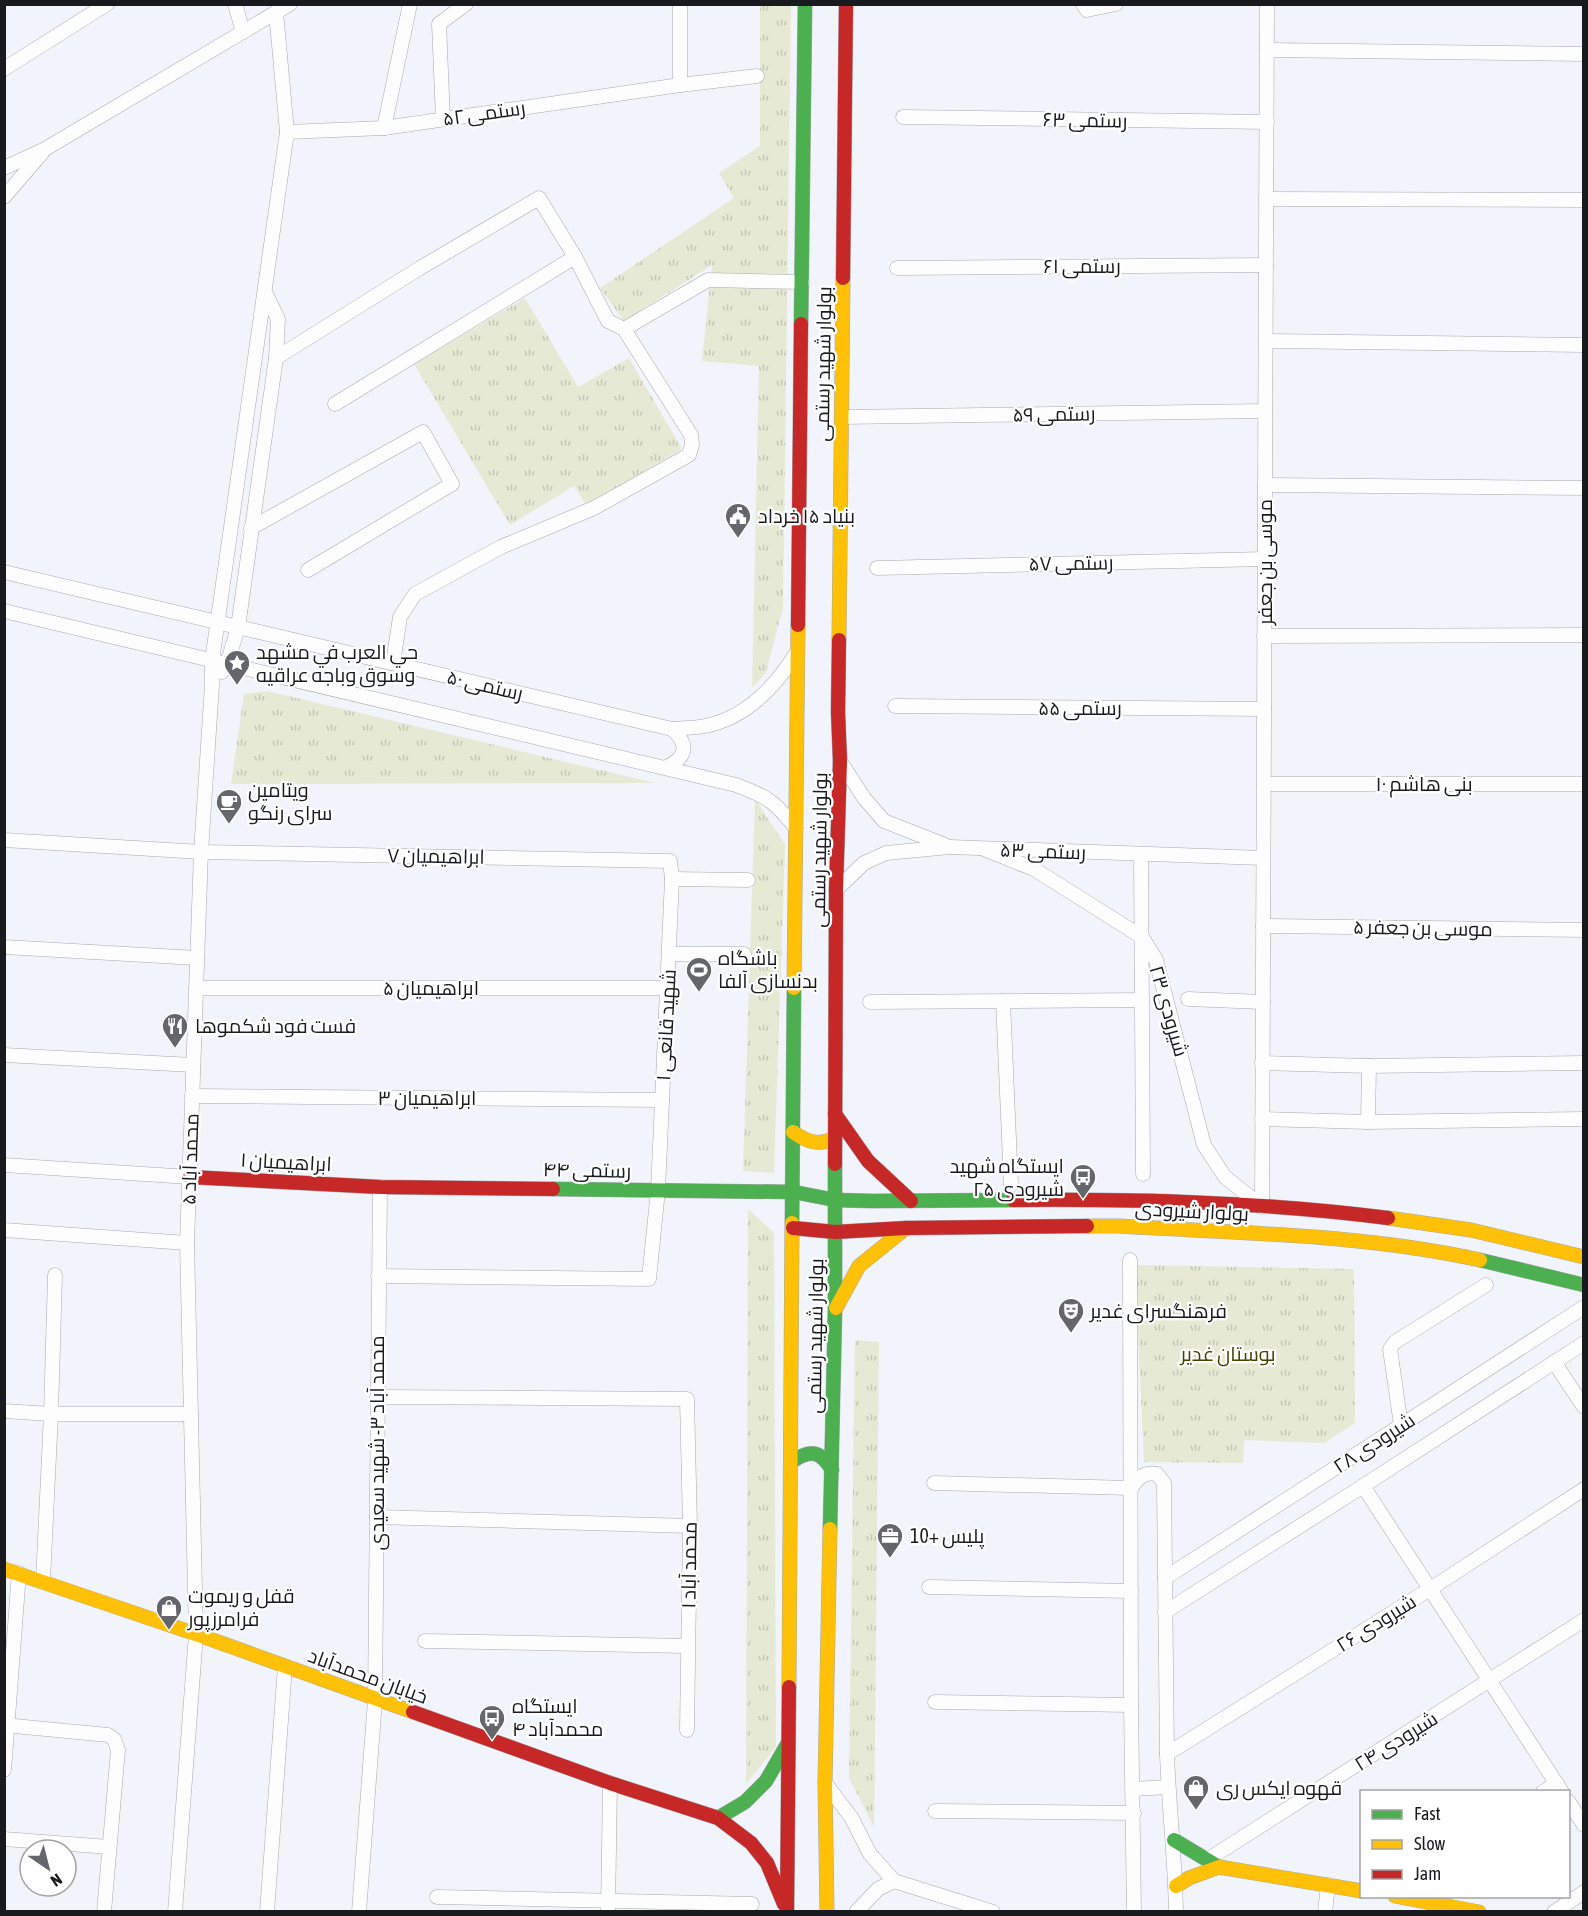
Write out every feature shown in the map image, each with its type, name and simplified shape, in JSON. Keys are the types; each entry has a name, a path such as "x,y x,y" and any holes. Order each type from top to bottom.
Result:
{"main road":[{"name":"بولوار شهید رستمی","path":"787,1911 805,4"},
{"name":"بولوار شهید رستمی","path":"827,1911 825,1783 835,1310 836,890 840,761 838,712 846,4"},
{"path":"835,1114 868,1161 911,1201"},
{"path":"793,1132 803,1140 815,1143 827,1143 835,1138"},
{"name":"ابراهیمیان ۱","path":"190,1177 380,1187"},
{"name":"رستمی ۴۴","path":"380,1187 794,1192"},
{"name":"بولوار شیرودی","path":"794,1192 835,1200 1143,1200 1327,1211 1456,1227 1584,1257"},
{"name":"بولوار شیرودی","path":"793,1228 835,1232 906,1228 1117,1226 1324,1238 1452,1254 1584,1285"},
{"path":"835,1310 859,1266 906,1228"},
{"path":"791,1462 801,1454 815,1453 826,1459 832,1470"},
{"name":"خیابان محمدآباد","path":"4,1569 196,1634 610,1783 718,1818 751,1843 767,1863 787,1911"},
{"path":"718,1818 745,1802 766,1781 789,1741"},
{"path":"1174,1840 1213,1863 1360,1891"},
{"path":"1176,1886 1213,1863"},
{"path":"1406,1898 1475,1911"}],"street":[{"path":"4,69 107,4"},
{"path":"235,4 243,32"},
{"path":"4,168 45,149 290,4"},
{"path":"384,128 410,4"},
{"path":"443,119 439,24 466,4"},
{"path":"680,4 680,85"},
{"path":"1083,4 1087,10 1116,4"},
{"name":"موسی بن جعفر","path":"1262,1207 1267,4"},
{"name":"محمد آباد ۵","path":"175,1911 196,1634 187,1242 201,852 212,661 287,132 276,12"},
{"path":"1267,50 1584,54"},
{"name":"رستمی ۵۲","path":"287,132 384,128 757,76"},
{"name":"رستمی ۶۳","path":"903,117 1267,122"},
{"path":"4,197 45,149"},
{"path":"276,358 420,268 539,198 575,257 608,321 624,329 691,435 692,445 689,455 594,508 501,547 415,594 400,616 393,663"},
{"path":"1266,199 1584,200"},
{"path":"336,404 575,257"},
{"name":"رستمی ۶۱","path":"897,268 1266,265"},
{"path":"624,329 708,279 802,282"},
{"path":"212,685 227,665 238,627 276,358 278,319 265,291"},
{"path":"1266,340 1584,345"},
{"name":"رستمی ۵۹","path":"842,417 1265,411"},
{"path":"252,528 423,432 452,484 308,570"},
{"path":"1265,485 1584,488"},
{"name":"رستمی ۵۷","path":"877,568 1264,559"},
{"name":"رستمی ۵۰","path":"4,572 672,729 705,726 731,718 757,701 786,669 798,650"},
{"name":"رستمی ۵۰","path":"4,611 736,785 766,796 796,828"},
{"path":"1264,636 1584,635"},
{"name":"رستمی ۵۵","path":"895,706 1264,709"},
{"path":"667,767 678,761 684,750 682,737 672,729"},
{"path":"840,761 864,798 884,821 950,847"},
{"name":"بنی هاشم ۱۰","path":"1264,784 1584,784"},
{"name":"ابراهیمیان ۷","path":"4,840 201,852 670,861"},
{"name":"رستمی ۵۳","path":"836,890 864,863 886,853 950,847 1263,858"},
{"name":"شیرودی ۲۳","path":"984,849 1034,869 1142,937 1156,960 1204,1145 1225,1177 1262,1207"},
{"path":"1141,854 1143,1174"},
{"name":"شهید قانعی ۱","path":"378,1275 649,1279 658,1190 672,879 670,861"},
{"path":"672,879 748,880"},
{"name":"موسی بن جعفر ۵","path":"1263,926 1584,930"},
{"path":"4,947 197,958"},
{"path":"669,954 744,954"},
{"name":"ابراهیمیان ۵","path":"196,988 667,988"},
{"path":"1188,999 1263,1002"},
{"path":"870,1002 1142,1000"},
{"path":"1003,1001 1011,1185"},
{"path":"4,1055 193,1065"},
{"path":"1262,1063 1369,1066 1584,1063"},
{"path":"1368,1122 1369,1066"},
{"name":"ابراهیمیان ۳","path":"192,1096 662,1100"},
{"path":"1262,1119 1368,1122 1584,1119"},
{"path":"4,1165 190,1177"},
{"name":"محمد آباد ۳- شهید سعیدی","path":"360,1911 375,1700 380,1187"},
{"path":"4,1230 187,1242"},
{"path":"1130,1260 1134,1911"},
{"path":"43,1581 55,1275"},
{"path":"1401,1425 1390,1349 1395,1342 1486,1285"},
{"name":"شیرودی ۲۸","path":"1165,1578 1584,1307"},
{"name":"شیرودی ۲۸","path":"1165,1612 1584,1343"},
{"path":"1554,1362 1584,1407"},
{"name":"محمد آباد ۱","path":"377,1397 687,1399 690,1526 687,1730"},
{"path":"4,1411 51,1414 191,1414"},
{"path":"1131,1488 1139,1477 1147,1473 1157,1474 1164,1483 1167,1754 1174,1840 1176,1911"},
{"path":"934,1483 1131,1488"},
{"path":"1363,1486 1559,1787"},
{"name":"شیرودی ۲۶","path":"1167,1754 1430,1589 1584,1489"},
{"path":"377,1517 690,1526"},
{"path":"4,1770 19,1574"},
{"path":"929,1587 1131,1591"},
{"name":"شیرودی ۲۴","path":"1213,1863 1584,1620"},
{"path":"425,1641 687,1646"},
{"path":"267,1911 285,1666"},
{"path":"934,1702 1131,1705"},
{"path":"6,1725 108,1735 114,1739 118,1750 104,1911"},
{"path":"608,1906 610,1783"},
{"path":"825,1783 851,1817 870,1854 894,1881 993,1911"},
{"path":"1133,1789 1168,1787"},
{"path":"1570,1804 1584,1825"},
{"path":"935,1811 1134,1814"},
{"path":"4,1839 109,1847"},
{"path":"856,1911 878,1889 894,1881"},
{"path":"1325,1911 1328,1885"},
{"path":"1554,1911 1584,1892"},
{"path":"437,1897 608,1906 752,1904"}],"green space":[{"path":"760,5 791,5 783,608 766,672 752,688 759,366 702,361 712,265 624,321 600,288 734,198 719,173 760,146"},
{"path":"525,298 578,387 629,358 682,449 586,505 574,486 510,525 414,364"},
{"path":"267,691 655,783 231,784 244,694"},
{"path":"755,799 785,845 774,1173 743,1171"},
{"path":"748,1209 774,1233 776,1747 746,1784"},
{"name":"بوستان غدیر","path":"1135,1265 1354,1269 1355,1423 1324,1443 1244,1440 1243,1463 1144,1462"},
{"path":"855,1340 879,1342 874,1827 849,1778"}],"traffic: fast":[{"path":"801,324 805,4"},
{"path":"792,1223 794,988"},
{"path":"830,1529 835,1310 835,1164"},
{"path":"553,1189 794,1192 835,1200 873,1201 1013,1200"},
{"path":"1480,1260 1584,1285"},
{"path":"791,1462 804,1455 814,1454 823,1458 832,1470"},
{"path":"718,1818 745,1802 766,1781 788,1743"},
{"path":"1174,1840 1219,1867"}],"traffic: slow":[{"path":"839,640 843,278"},
{"path":"794,988 798,625"},
{"path":"793,1132 813,1142 824,1142 835,1138"},
{"path":"1388,1218 1471,1230 1584,1257"},
{"path":"789,1687 792,1223"},
{"path":"1087,1226 1254,1233 1345,1240 1435,1251 1480,1260"},
{"path":"836,1308 859,1266 906,1228"},
{"path":"827,1912 825,1783 830,1529"},
{"path":"4,1569 196,1634 413,1712"},
{"path":"1176,1886 1189,1878 1219,1867 1360,1891"},
{"path":"1406,1898 1479,1912"}],"traffic: jam":[{"path":"843,278 846,4"},
{"path":"798,625 801,324"},
{"path":"835,1164 836,890 840,761 839,640"},
{"path":"835,1114 868,1161 911,1201"},
{"path":"190,1177 380,1187 553,1189"},
{"path":"1013,1200 1107,1200 1248,1205 1388,1218"},
{"path":"793,1228 835,1232 906,1228 1087,1226"},
{"path":"787,1912 789,1687"},
{"path":"413,1712 610,1783 718,1818 751,1843 767,1863 784,1904"}],"place":[{"name":"بنیاد ۱۵ خرداد","path":"738,539"},
{"name":"حي العرب في مشهد وسوق وباجه عراقيه","path":"237,686"},
{"name":"ویتامین سرای رنگو","path":"229,825"},
{"name":"باشگاه بدنسازی آلفا","path":"699,993"},
{"name":"فست فود شکموها","path":"175,1049"},
{"name":"ایستگاه شهید شیرودی ۲۵","path":"1083,1200"},
{"name":"فرهنگسرای غدیر","path":"1071,1334"},
{"name":"پلیس +10","path":"890,1559"},
{"name":"قفل و ریموت فرامرزپور","path":"169,1631"},
{"name":"ایستگاه محمدآباد ۴","path":"492,1741"},
{"name":"قهوه ایکس ری","path":"1196,1811"}]}
